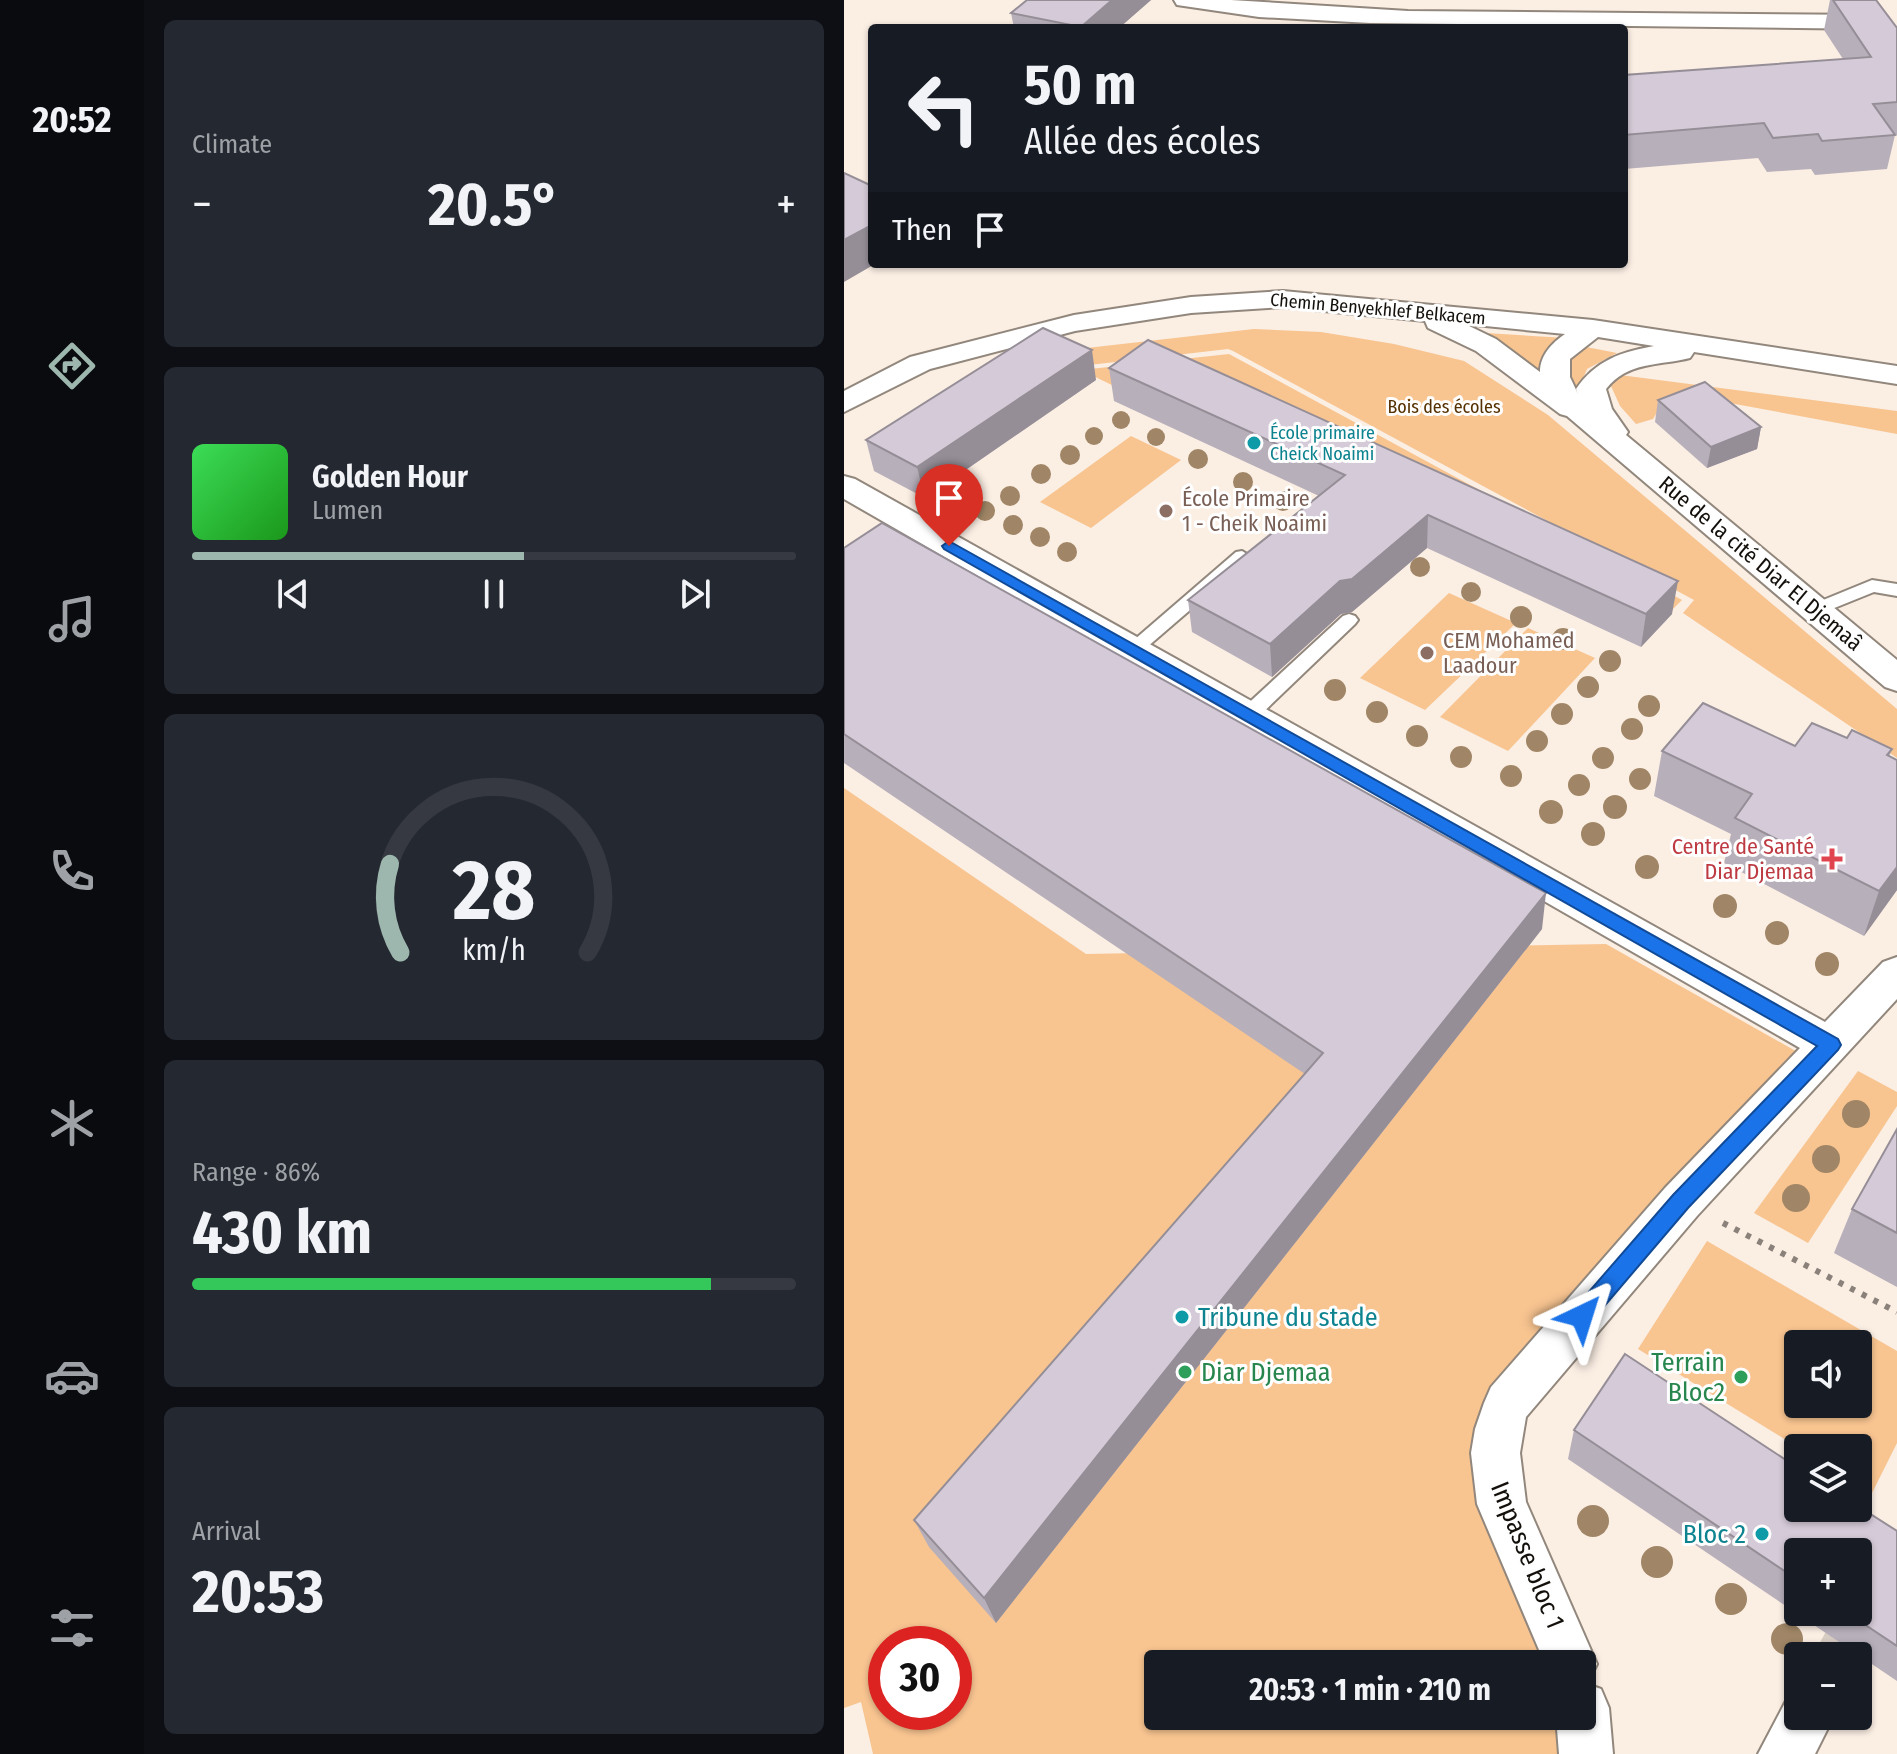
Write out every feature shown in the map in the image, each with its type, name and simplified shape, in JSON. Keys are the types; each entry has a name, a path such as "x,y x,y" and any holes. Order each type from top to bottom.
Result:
{"street":[{"path":"1185,0 1237,9 1347,17 1675,23 1891,21"},
{"name":"Chemin Benyekhlef Belkacem","path":"844,403 920,363 1089,320 1191,305 1283,299 1593,328"},
{"path":"1414,311 1486,345 1624,448"},
{"name":"Rue de la cité Diar El Djemaâ","path":"1897,375 1593,328 1559,353 1553,367 1554,382 1569,403 1897,679"},
{"name":"Rue de la cité Diar El Djemaâ","path":"1624,448 1597,410 1591,389 1599,375 1622,362 1667,352 1719,349"},
{"path":"844,486 1831,1045"},
{"name":"Impasse bloc 1","path":"1565,1650 1502,1504 1493,1452 1498,1426 1508,1403 1681,1202 1897,973"},
{"path":"1584,1730 1586,1754"},
{"path":"1785,1754 1799,1730"}],"lane":[{"path":"1133,650 1242,556"},
{"path":"1817,609 1872,586 1897,590"},
{"path":"1248,715 1349,620"}],"path":[{"path":"1681,1202 1897,1312"}],"green space":[{"name":"Bois des écoles","path":"1254,329 1321,332 1394,344 1464,361 1548,415 1897,709 1897,758 1683,613 1694,600 1233,351 1228,349 1089,365 1078,349"},
{"path":"1486,333 1566,338 1550,346 1543,354 1546,383 1521,357"},
{"path":"1581,346 1617,353 1587,369 1577,393 1568,379 1565,361"},
{"path":"1229,354 1682,600 1672,610 1120,389 1081,370"},
{"path":"1620,375 1897,411 1897,434 1697,397 1662,404 1653,419 1636,424 1620,406 1611,386"},
{"path":"1131,436 1181,460 1091,528 1040,502"},
{"path":"1449,593 1516,623 1425,710 1360,678"},
{"path":"1528,628 1595,658 1508,751 1440,717"},
{"name":"Diar Djemaa","path":"844,788 1086,954 1606,944 1808,1058 1487,1432 1544,1650 1144,1650 1144,1730 1566,1730 1572,1754 873,1754 861,1702 844,1708"},
{"path":"1858,1071 1897,1092 1897,1106 1808,1243 1754,1213"},
{"name":"Terrain Bloc2","path":"1707,1241 1861,1330 1784,1330 1784,1418 1872,1418 1872,1337 1897,1351 1897,1443 1872,1493 1872,1434 1784,1434 1784,1439 1638,1349"}],"building":[{"path":"1027,0 1112,0 1084,24 1066,24 1011,13"},
{"path":"1833,0 1876,0 1897,28 1897,102 1873,104 1895,135 1822,141 1818,134 1773,138 1764,123 1628,135 1628,75 1871,57"},
{"path":"844,173 868,184 868,227 844,240"},
{"path":"1043,328 1092,350 917,467 866,440"},
{"path":"1148,340 1678,581 1646,614 1428,515 1352,579 1340,581 1270,644 1188,600 1345,475 1109,368"},
{"path":"1705,382 1761,427 1711,447 1658,400"},
{"name":"Tribune du stade","path":"882,523 1546,893 984,1598 914,1520 1323,1053 844,734 844,548"},
{"path":"1703,703 1795,746 1812,723 1847,738 1852,730 1892,749 1887,755 1897,760 1897,867 1879,891 1735,818 1752,794 1662,751"},
{"path":"1897,1129 1897,1233 1852,1209"},
{"path":"1625,1354 1784,1459 1784,1522 1872,1522 1872,1515 1897,1531 1897,1646 1867,1626 1872,1626 1872,1538 1784,1538 1784,1571 1574,1430"}],"tunnel":[{"path":"1848,1642 1897,1551"}],"place":[{"name":"École primaire Cheick Noaimi","path":"1254,443"},
{"name":"École Primaire 1 - Cheik Noaimi","path":"1166,511"},
{"name":"CEM Mohamed Laadour","path":"1427,653"},
{"name":"Centre de Santé Diar Djemaa","path":"1832,859"},
{"name":"Tribune du stade","path":"1182,1317"},
{"name":"Diar Djemaa","path":"1185,1372"},
{"name":"Terrain Bloc2","path":"1741,1377"},
{"name":"Bloc 2","path":"1762,1534"}],"route":[{"path":"949,546 1831,1045 1681,1202 1582,1316"}]}
